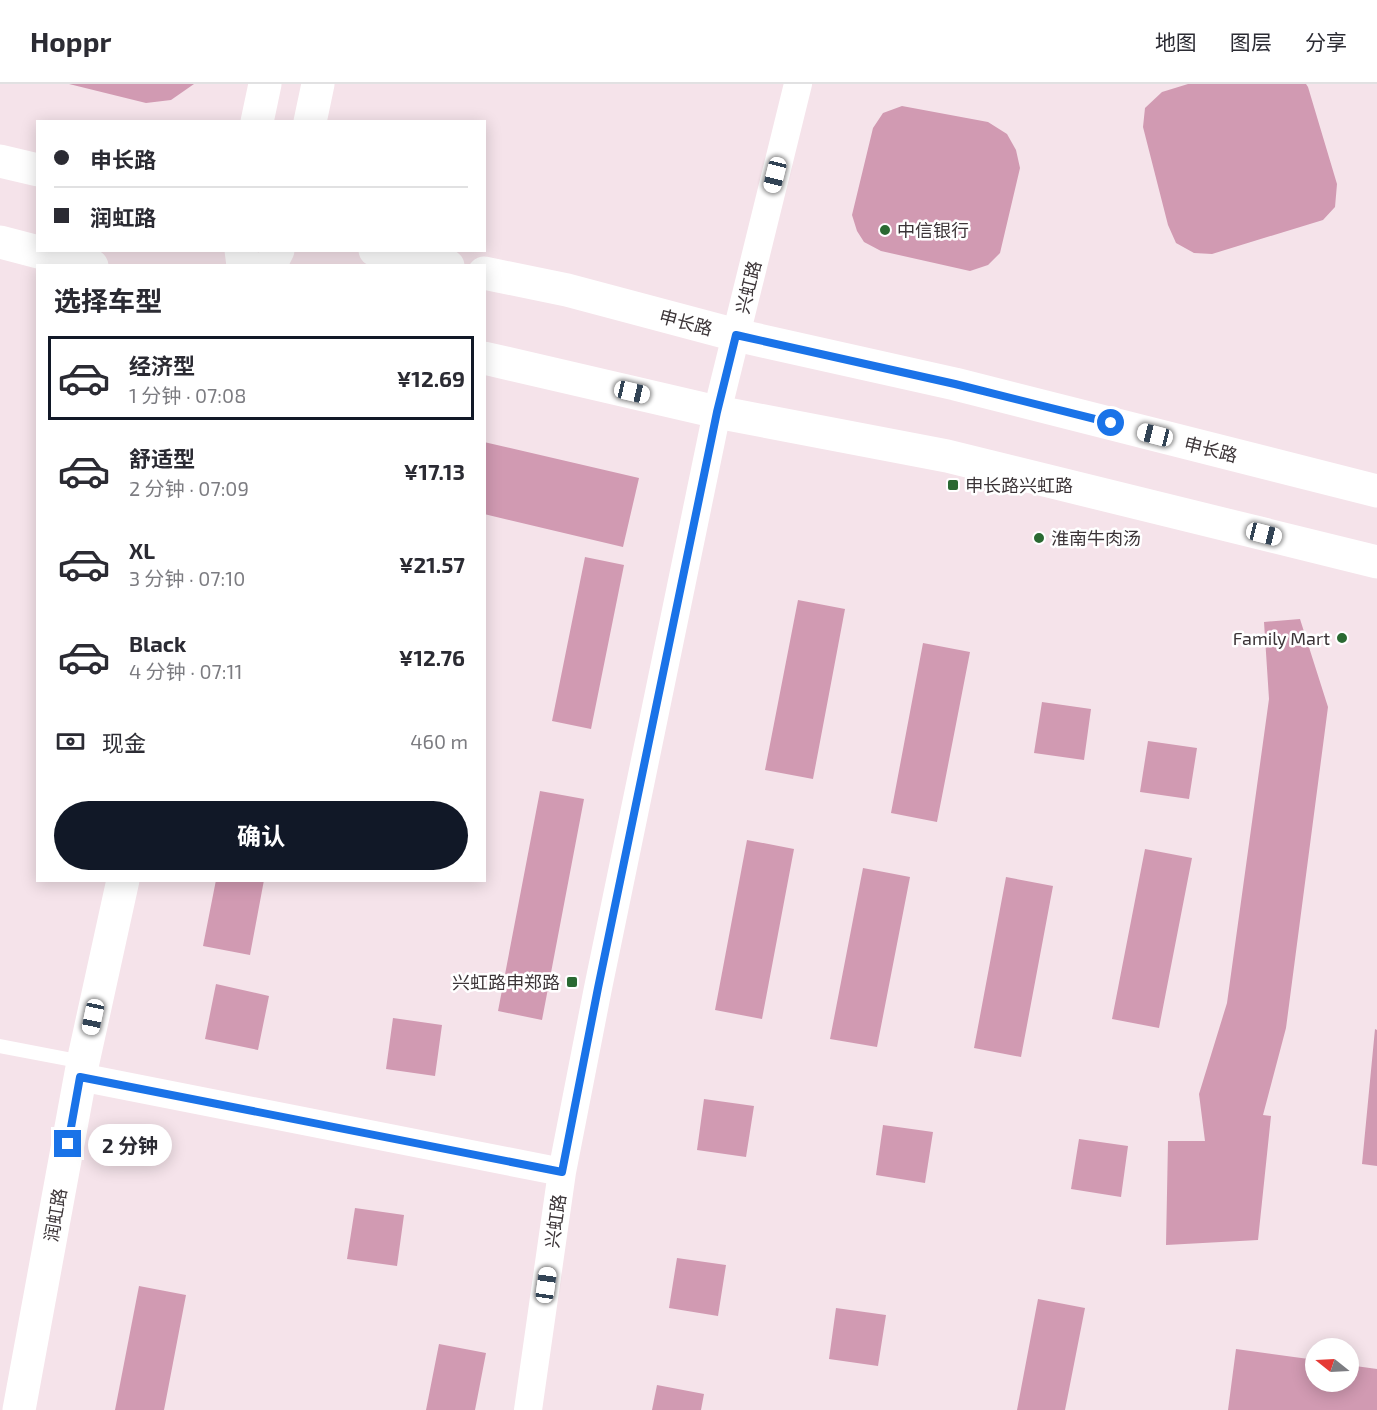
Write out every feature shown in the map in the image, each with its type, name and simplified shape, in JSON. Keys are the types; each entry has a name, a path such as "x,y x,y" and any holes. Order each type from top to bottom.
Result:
{"main road":[{"path":"257,120 264,84"},
{"path":"310,120 318,84"},
{"path":"0,160 36,169"},
{"path":"0,242 36,251"},
{"path":"38,252 84,264"},
{"path":"384,252 439,264"},
{"name":"申长路","path":"486,273 567,290 736,335 955,384 1377,491"},
{"path":"486,358 717,412 947,456 1377,562"},
{"name":"润虹路","path":"19,1410 81,1070 123,882"}],"street":[{"name":"兴虹路","path":"528,1410 562,1172 605,954 717,412 798,84"},
{"path":"81,1070 562,1172"}],"lane":[{"path":"0,1046 81,1070"}],"building":[{"path":"69,84 194,84 171,100 146,103"},
{"path":"1188,84 1306,84 1337,184 1335,207 1323,220 1212,254 1194,253 1176,243 1168,225 1143,127 1145,108 1162,92"},
{"path":"902,106 988,122 1007,134 1016,150 1020,168 1000,253 988,265 970,271 881,251 864,242 857,231 852,215 873,128 883,113"},
{"path":"486,442 639,478 623,547 486,514"},
{"path":"585,557 624,565 591,729 552,721"},
{"path":"798,600 845,609 813,779 765,770"},
{"path":"1300,619 1328,707 1286,1028 1263,1115 1271,1116 1258,1240 1166,1245 1168,1141 1205,1141 1199,1094 1227,1003 1269,699 1264,622"},
{"path":"923,643 970,652 937,822 891,813"},
{"path":"1042,702 1091,709 1084,760 1034,753"},
{"path":"1148,741 1197,748 1189,799 1140,792"},
{"path":"540,791 584,799 542,1020 498,1011"},
{"path":"747,840 794,849 762,1019 715,1010"},
{"path":"1145,849 1192,858 1159,1028 1112,1019"},
{"path":"863,868 910,877 877,1047 830,1039"},
{"path":"1006,877 1053,886 1021,1057 974,1048"},
{"path":"216,882 264,882 250,955 203,946"},
{"path":"216,984 269,996 258,1050 205,1039"},
{"path":"393,1018 442,1025 435,1076 386,1069"},
{"path":"1375,1029 1377,1030 1377,1166 1362,1164"},
{"path":"704,1099 754,1106 746,1157 697,1150"},
{"path":"883,1125 933,1132 925,1183 876,1175"},
{"path":"1079,1139 1128,1146 1121,1197 1071,1189"},
{"path":"355,1208 404,1215 397,1266 347,1259"},
{"path":"677,1258 726,1265 718,1316 669,1308"},
{"path":"139,1286 186,1295 164,1410 115,1410"},
{"path":"1038,1299 1085,1308 1065,1410 1017,1410"},
{"path":"836,1308 886,1315 878,1366 829,1359"},
{"path":"439,1344 486,1353 475,1410 426,1410"},
{"path":"1236,1349 1305,1358 1305,1392 1359,1392 1359,1367 1377,1369 1377,1410 1228,1410"},
{"path":"657,1385 704,1394 701,1410 652,1410"}],"place":[{"name":"中信银行","path":"885,230"},
{"name":"申长路兴虹路","path":"953,485"},
{"name":"淮南牛肉汤","path":"1039,538"},
{"name":"Family Mart","path":"1342,638"},
{"name":"兴虹路申郑路","path":"572,982"}],"route":[{"path":"68,1144 80,1077 562,1172 717,412 736,335 955,384 1111,423"}]}
